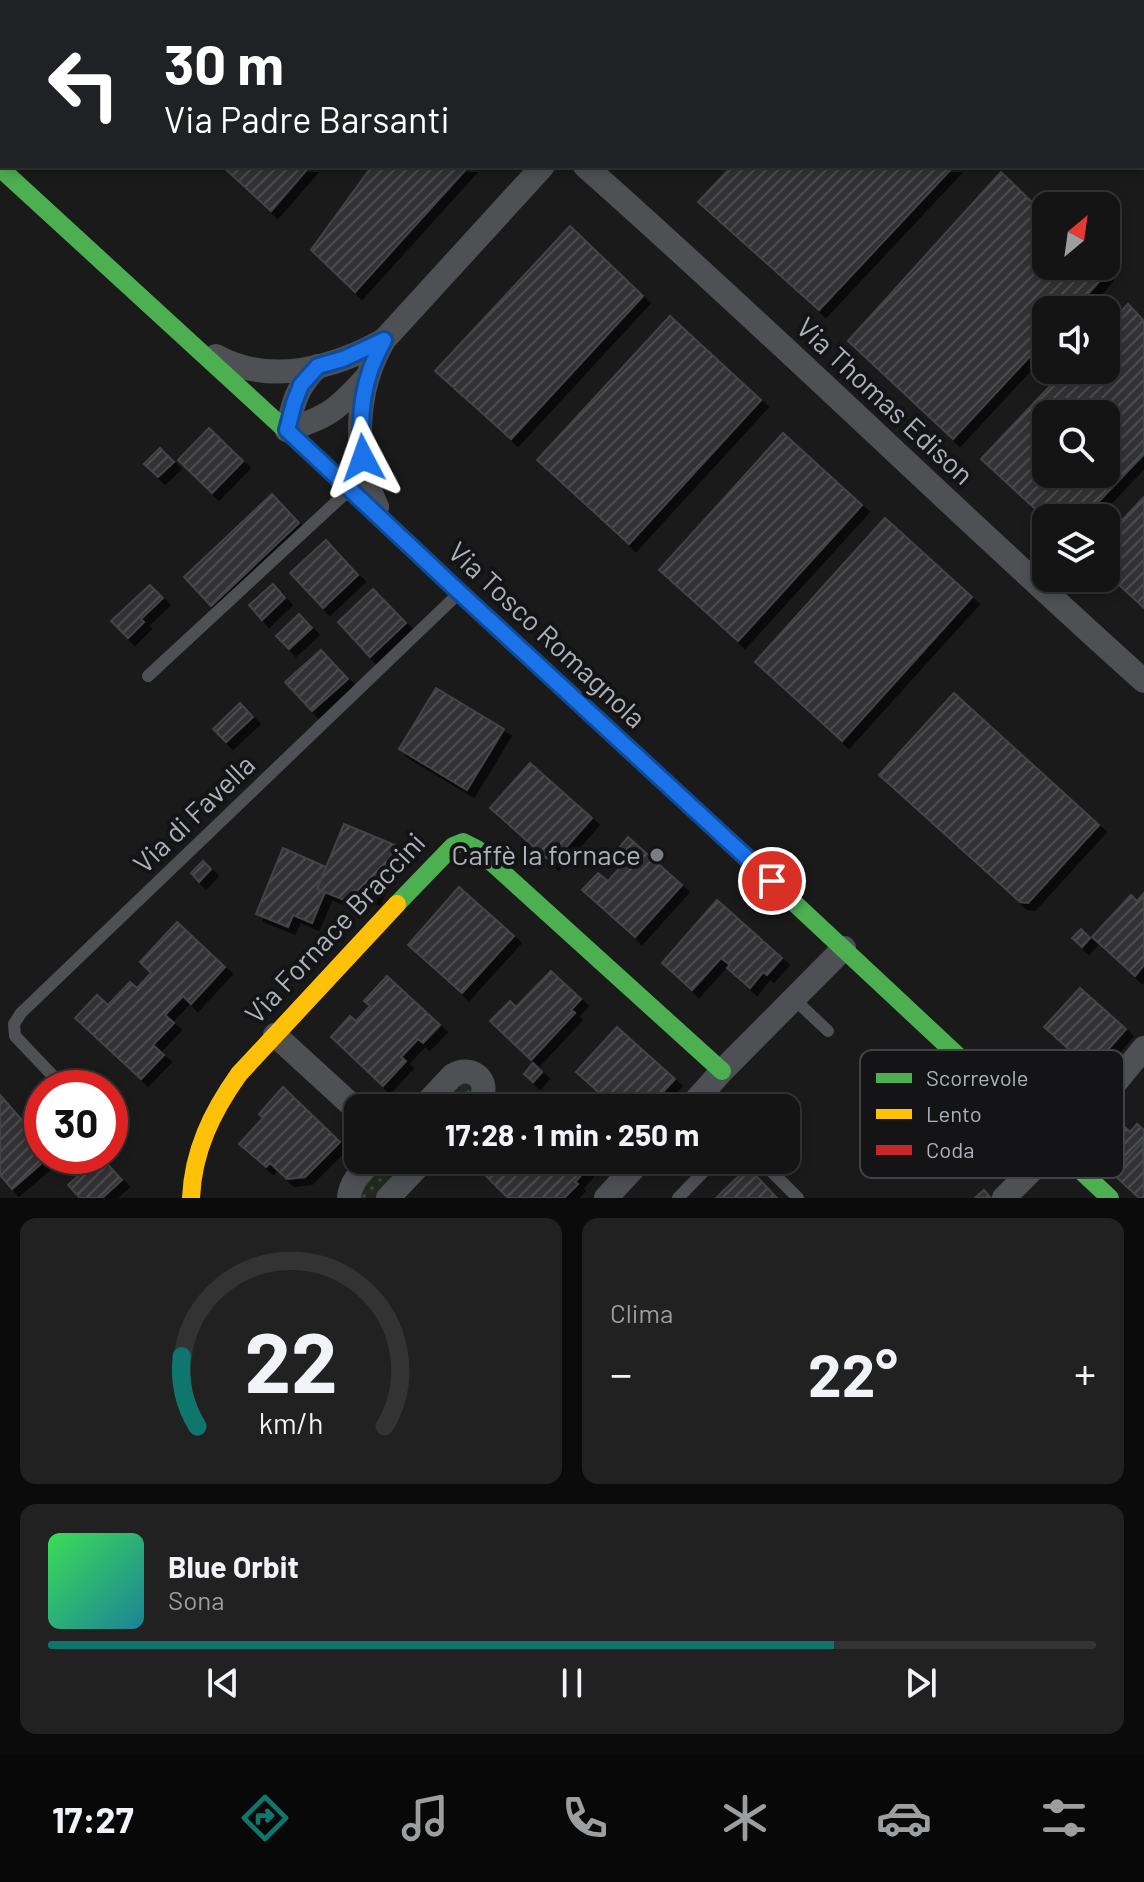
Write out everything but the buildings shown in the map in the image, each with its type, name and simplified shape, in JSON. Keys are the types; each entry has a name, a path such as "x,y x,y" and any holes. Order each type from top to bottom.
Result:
{"main road":[{"name":"Via Tosco Romagnola","path":"0,168 287,430 952,1050"},
{"name":"Via Fornace Braccini","path":"191,1198 194,1165 200,1145 239,1074 425,874 453,846 463,842 477,849 722,1071"},
{"name":"Via Tosco Romagnola","path":"1088,1178 1110,1198"}],"street":[{"path":"383,521 367,480 361,446 360,417 367,377 384,340 541,168"},
{"name":"Via Thomas Edison","path":"587,168 1144,681"},
{"path":"191,343 232,364 280,372 343,359 384,340"},
{"path":"287,430 301,385 318,366"},
{"path":"287,430 328,415 367,377"},
{"path":"701,1094 844,948"},
{"path":"275,1035 344,1098"},
{"path":"1124,1072 1144,1048"},
{"path":"435,1094 453,1075 466,1070 479,1078 482,1094"},
{"path":"349,1198 354,1181 360,1174"},
{"path":"388,1198 411,1174"},
{"path":"606,1198 628,1174"},
{"path":"1004,1198 1024,1178"}],"lane":[{"path":"148,676 350,489"},
{"name":"Via di Favella","path":"47,1070 15,1036 14,1024 21,1013 459,592"},
{"path":"794,999 828,1031"},
{"path":"678,1198 701,1174"},
{"path":"774,1174 798,1198"}],"shaded area":[{"path":"463,1079 473,1083 473,1094 449,1094"},
{"path":"372,1174 399,1174 376,1198 361,1198 359,1195"}],"traffic: fast":[{"path":"0,168 474,606"},
{"path":"681,797 952,1050"},
{"path":"397,904 453,846 463,842 477,849 722,1071"},
{"path":"1089,1178 1110,1198"}],"traffic: slow":[{"path":"191,1198 200,1148 220,1103 239,1074 397,904"}],"traffic: jam":[{"path":"474,606 681,797"}],"place":[{"name":"Caffè la fornace","path":"657,855"}],"route":[{"path":"363,458 360,434 362,401 367,377 384,340 343,359 318,366 301,385 287,430 772,881"}]}
